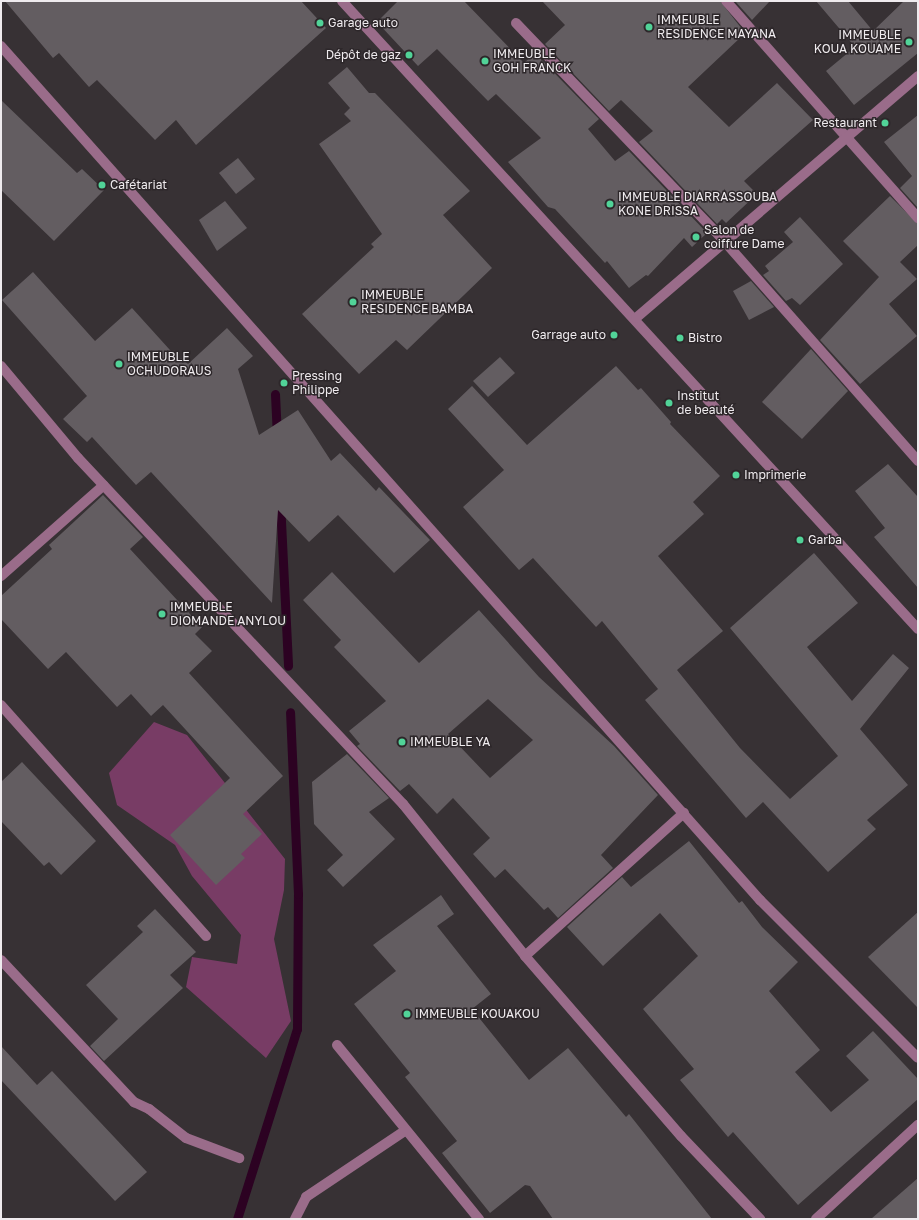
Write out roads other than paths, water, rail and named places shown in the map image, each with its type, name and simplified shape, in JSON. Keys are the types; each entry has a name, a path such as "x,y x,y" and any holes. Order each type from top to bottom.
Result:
{"street":[{"path":"342,1 636,318 918,629"},
{"path":"726,1 846,140 918,218"},
{"path":"516,23 725,242 918,461"},
{"path":"1,46 760,900 918,1058"},
{"path":"636,318 846,140 918,76"},
{"path":"1,366 104,485 403,804 525,956 681,1136 760,1219"},
{"path":"1,576 104,485"},
{"path":"1,705 206,936"},
{"path":"525,956 684,813"},
{"path":"1,960 134,1102 149,1109 186,1138 239,1158"},
{"path":"337,1045 479,1219"},
{"path":"816,1219 918,1125"},
{"path":"295,1219 306,1197 406,1130"}],"waterway":[{"path":"275,394 277,436"},
{"path":"280,501 288,666"},
{"path":"237,1219 297,1029 298,894 290,712"}],"place":[{"name":"Garage auto","path":"320,23"},
{"name":"IMMEUBLE RESIDENCE MAYANA","path":"649,27"},
{"name":"IMMEUBLE KOUA KOUAME","path":"909,42"},
{"name":"Dépôt de gaz","path":"409,55"},
{"name":"IMMEUBLE GOH FRANCK","path":"485,61"},
{"name":"Restaurant","path":"885,123"},
{"name":"Cafétariat","path":"102,185"},
{"name":"IMMEUBLE DIARRASSOUBA KONE DRISSA","path":"610,204"},
{"name":"Salon de coiffure Dame","path":"696,237"},
{"name":"IMMEUBLE RESIDENCE BAMBA","path":"353,302"},
{"name":"Garrage auto","path":"614,335"},
{"name":"Bistro","path":"680,338"},
{"name":"IMMEUBLE OCHUDORAUS","path":"119,364"},
{"name":"Pressing Philippe","path":"284,383"},
{"name":"Institut de beauté","path":"669,403"},
{"name":"Imprimerie","path":"736,475"},
{"name":"Garba","path":"800,540"},
{"name":"IMMEUBLE DIOMANDE ANYLOU","path":"162,614"},
{"name":"IMMEUBLE YA","path":"402,742"},
{"name":"IMMEUBLE KOUAKOU","path":"407,1014"}]}
